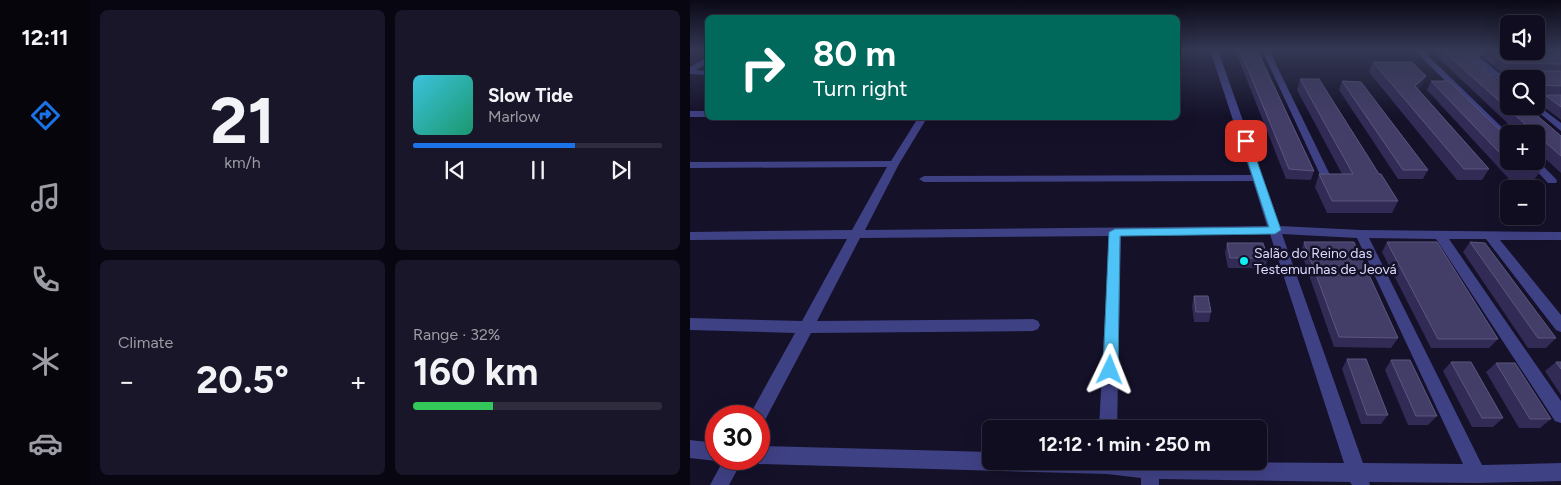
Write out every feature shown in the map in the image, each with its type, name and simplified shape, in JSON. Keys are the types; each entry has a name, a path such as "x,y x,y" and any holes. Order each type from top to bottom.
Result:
{"street":[{"path":"1222,73 1360,479"},
{"path":"1276,73 1327,179"},
{"path":"1440,73 1500,130"},
{"path":"1493,73 1500,78"},
{"path":"1496,75 1561,76"},
{"path":"690,114 705,114"},
{"path":"1545,114 1560,127"},
{"path":"764,405 858,234 894,164 921,120"},
{"path":"690,165 894,164"},
{"path":"1541,170 1552,181"},
{"path":"924,179 1258,178"},
{"path":"690,236 1275,230 1440,236 1561,236"},
{"path":"1108,420 1115,232"},
{"path":"1361,234 1477,474"},
{"path":"1440,236 1561,415"},
{"path":"1490,236 1561,326"},
{"path":"690,324 807,327 1033,325"},
{"path":"690,450 705,451"},
{"path":"770,455 982,460"},
{"path":"719,485 728,470"},
{"path":"1127,470 1150,478 1360,479 1561,472"}],"building":[{"path":"1249,73 1268,73 1314,171 1289,169"},
{"path":"1382,73 1423,73 1426,76 1415,86 1489,169 1464,169"},
{"path":"1467,73 1487,73 1500,83 1500,102"},
{"path":"1545,73 1561,73 1561,86 1545,85"},
{"path":"1300,79 1319,79 1398,201 1332,201 1319,174 1353,174"},
{"path":"1342,81 1361,82 1428,170 1403,170"},
{"path":"1431,81 1449,81 1500,130 1500,153"},
{"path":"1545,95 1561,95 1561,107"},
{"path":"1515,115 1536,115 1561,136 1561,156 1545,142 1545,125 1526,125"},
{"path":"1304,242 1354,242 1398,338 1339,337"},
{"path":"1387,242 1437,242 1498,339 1438,339"},
{"path":"1470,242 1485,243 1556,338 1538,338"},
{"path":"1227,243 1263,243 1268,258 1230,258"},
{"path":"1194,296 1208,296 1211,312 1196,312"},
{"path":"1347,359 1366,359 1388,415 1367,415"},
{"path":"1391,360 1410,360 1437,416 1416,416"},
{"path":"1451,362 1471,362 1503,418 1482,418"},
{"path":"1556,362 1561,362 1561,369"},
{"path":"1496,363 1515,363 1551,419 1530,419"}],"place":[{"name":"Salão do Reino das Testemunhas de Jeová","path":"1244,261"}],"route":[{"path":"1110,370 1115,232 1275,230 1246,141"}]}
